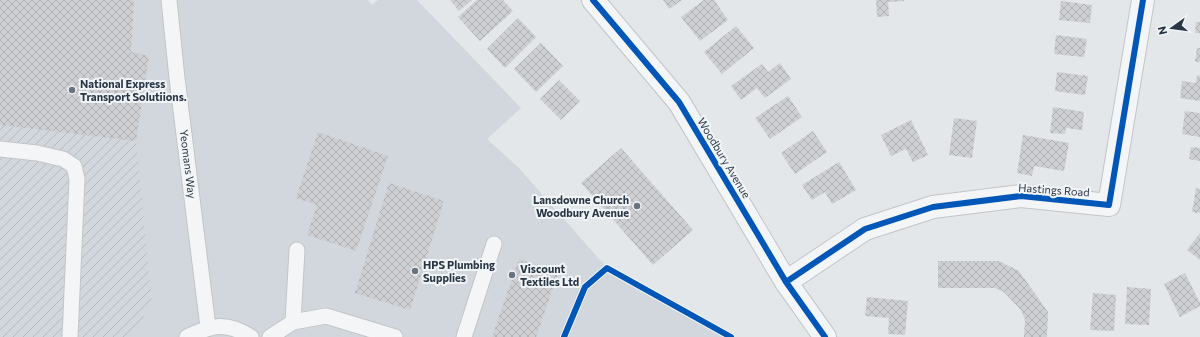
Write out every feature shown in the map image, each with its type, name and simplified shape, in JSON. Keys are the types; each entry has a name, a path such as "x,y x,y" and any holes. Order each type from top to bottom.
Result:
{"street":[{"name":"Woodbury Avenue","path":"593,0 679,102 786,282 825,337"},
{"name":"Hastings Road","path":"786,282 865,229 933,207 1021,196 1109,205 1143,0"}],"lane":[{"name":"Yeomans Way","path":"169,0 177,78 208,327"},
{"path":"0,149 57,157 64,159 74,166 77,179 70,337"},
{"path":"464,337 494,244"},
{"path":"293,322 297,250"},
{"path":"270,337 293,322 326,316 395,337"},
{"path":"187,337 208,327 223,326 239,329 251,337"}],"shaded area":[{"path":"0,0 368,0 372,5 378,0 417,0 521,108 487,139 519,168 607,268 731,337 0,337"},
{"path":"0,125 136,141 152,303 131,337 0,337"}],"building":[{"name":"National Express Transport Solutiions.","path":"0,0 134,0 131,52 149,56 136,141 0,125"},
{"path":"450,0 472,0 459,11"},
{"path":"477,0 503,0 513,11 480,41 458,17"},
{"path":"663,0 682,0 669,9"},
{"path":"704,0 714,0 728,20 700,41 681,17"},
{"path":"876,0 904,1 888,2 889,16 877,17"},
{"path":"1061,1 1092,5 1090,23 1059,20"},
{"path":"518,18 536,37 505,68 487,49"},
{"path":"1196,22 1200,22 1200,33 1195,33"},
{"path":"736,26 754,48 722,74 704,52"},
{"path":"1056,35 1087,39 1084,57 1054,54"},
{"path":"541,43 563,66 536,92 514,69"},
{"path":"1197,48 1200,48 1200,62 1195,62"},
{"path":"780,63 791,79 765,98 757,88 741,100 731,86 762,64 768,72"},
{"path":"1057,72 1088,76 1085,95 1055,91"},
{"path":"1197,75 1200,76 1200,101 1180,98 1182,81 1196,83"},
{"path":"559,80 580,101 561,120 540,99"},
{"path":"788,96 802,117 770,139 755,118"},
{"path":"1053,107 1084,112 1082,130 1066,128 1065,134 1050,133"},
{"path":"1185,111 1200,113 1200,137 1182,134"},
{"path":"954,118 977,121 972,158 949,155"},
{"path":"911,120 928,155 913,162 906,149 891,156 881,135"},
{"path":"813,131 827,152 795,174 781,153"},
{"path":"318,132 388,156 356,251 307,235 317,205 296,198"},
{"path":"1023,135 1069,143 1064,171 1034,166 1032,176 1017,173"},
{"path":"1191,147 1200,148 1200,161 1189,159"},
{"name":"Lansdowne Church Woodbury Avenue","path":"621,148 693,230 653,265 581,183"},
{"path":"839,162 856,190 832,204 825,192 812,200 802,185"},
{"path":"389,183 444,201 410,310 355,293"},
{"path":"1196,188 1200,189 1200,213 1192,212"},
{"path":"1200,233 1200,260 1187,250"},
{"path":"519,259 558,273 536,337 492,337"},
{"path":"938,261 999,261 1019,271 1048,312 1047,337 1024,337 1025,320 1021,310 1004,292 995,288 938,288"},
{"path":"1185,273 1200,303 1200,306 1180,317 1164,284"},
{"path":"1127,287 1151,289 1149,325 1125,324"},
{"path":"1093,293 1116,295 1114,331 1090,330"},
{"path":"867,297 908,301 905,335 888,334 889,318 865,316"}],"cycle path":[{"path":"593,0 679,102 786,282 825,337"},
{"path":"786,282 865,229 933,207 1021,196 1109,205 1143,0"},
{"path":"564,337 585,287 607,268 731,337"}],"place":[{"name":"National Express Transport Solutiions.","path":"72,90"},
{"name":"Lansdowne Church Woodbury Avenue","path":"637,206"},
{"name":"HPS Plumbing Supplies","path":"415,271"},
{"name":"Viscount Textiles Ltd","path":"512,275"}]}
